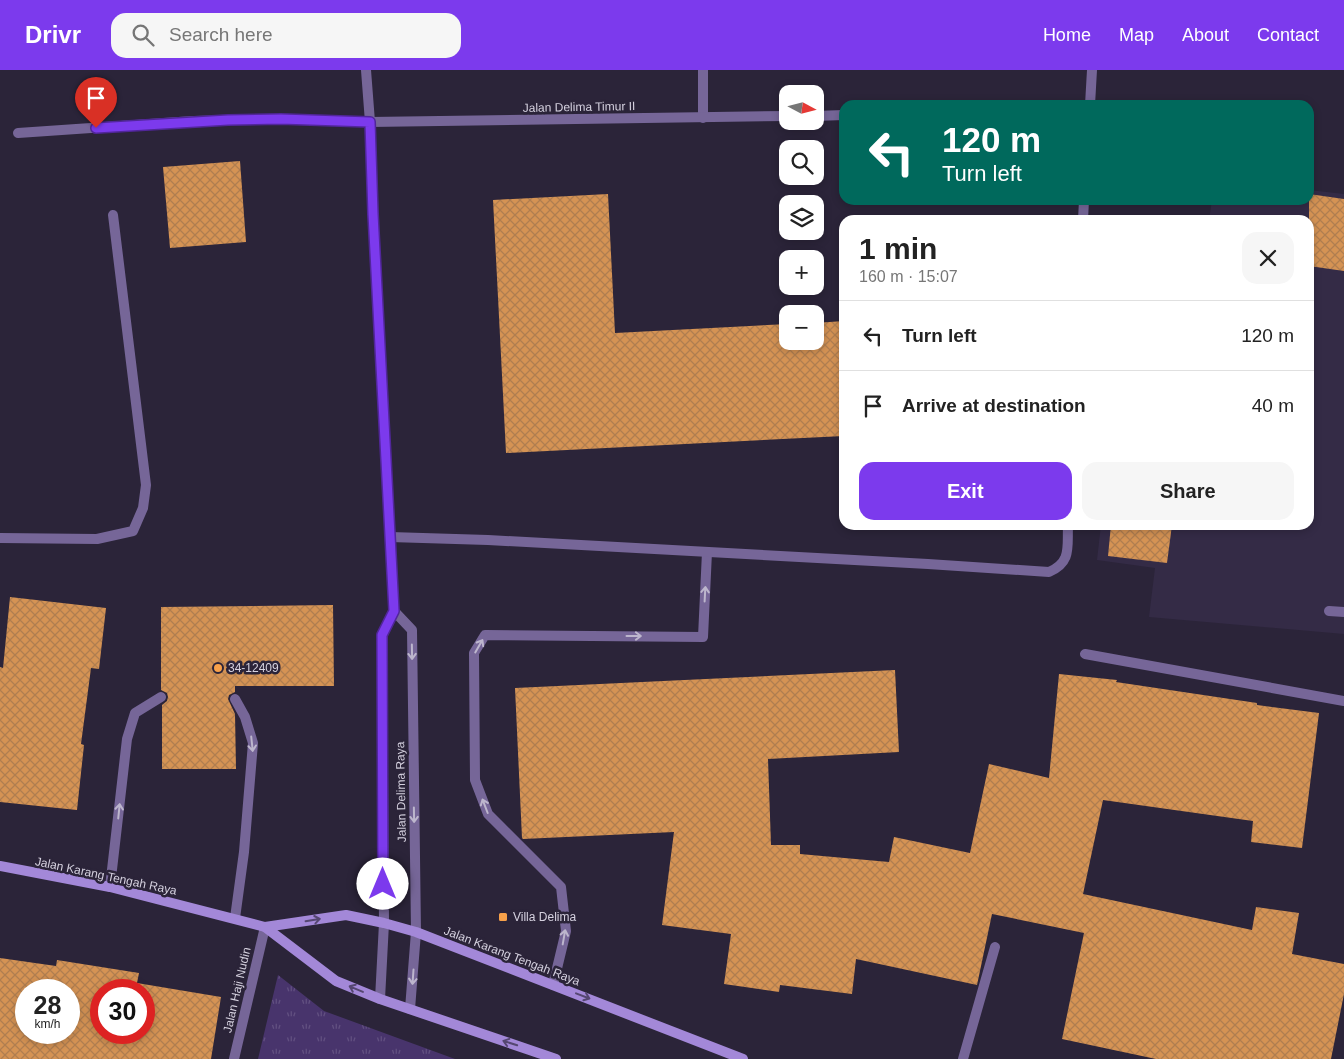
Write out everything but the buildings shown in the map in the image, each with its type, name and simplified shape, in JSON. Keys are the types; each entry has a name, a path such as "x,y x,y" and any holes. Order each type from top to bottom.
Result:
{"main road":[{"name":"Jalan Karang Tengah Raya","path":"0,866 110,887 265,927 336,981 380,999 556,1059"},
{"name":"Jalan Karang Tengah Raya","path":"265,927 346,915 384,923 416,932 743,1059"}],"street":[{"path":"366,70 394,611"},
{"path":"702,70 703,118"},
{"path":"1090,100 1092,70"},
{"path":"824,116 839,115"},
{"name":"Jalan Delima Timur II","path":"18,133 193,121 281,119 370,122 779,116"},
{"path":"0,538 97,539 133,531 143,508 146,485 113,215"},
{"path":"390,537 488,540 918,563 1049,572 1058,568 1067,559 1068,530"},
{"path":"553,985 566,931 561,887 488,814 475,780 474,654 485,635 703,637 707,552"},
{"name":"Jalan Delima Raya","path":"380,999 384,923 382,635 394,611 412,630 416,932 410,1009"},
{"path":"1329,611 1344,612"},
{"path":"1085,654 1344,701"},
{"path":"110,887 126,739 135,713 162,697"},
{"path":"235,699 245,717 253,743 244,852 235,918"},
{"name":"Jalan Haji Nudin","path":"234,1059 265,927"},
{"path":"963,1059 995,947"}],"shaded area":[{"path":"1314,191 1344,194 1344,634 1149,617 1155,568 1097,560 1100,530 1314,530 1314,215 1210,215 1211,205 1314,205"}],"green space":[{"path":"278,975 324,1011 455,1059 258,1059"}],"place":[{"name":"34-12409","path":"218,668"},
{"name":"Villa Delima","path":"503,917"}],"route":[{"path":"96,128 228,120 281,119 370,122 373,214 394,611 382,635 383,884"}]}
